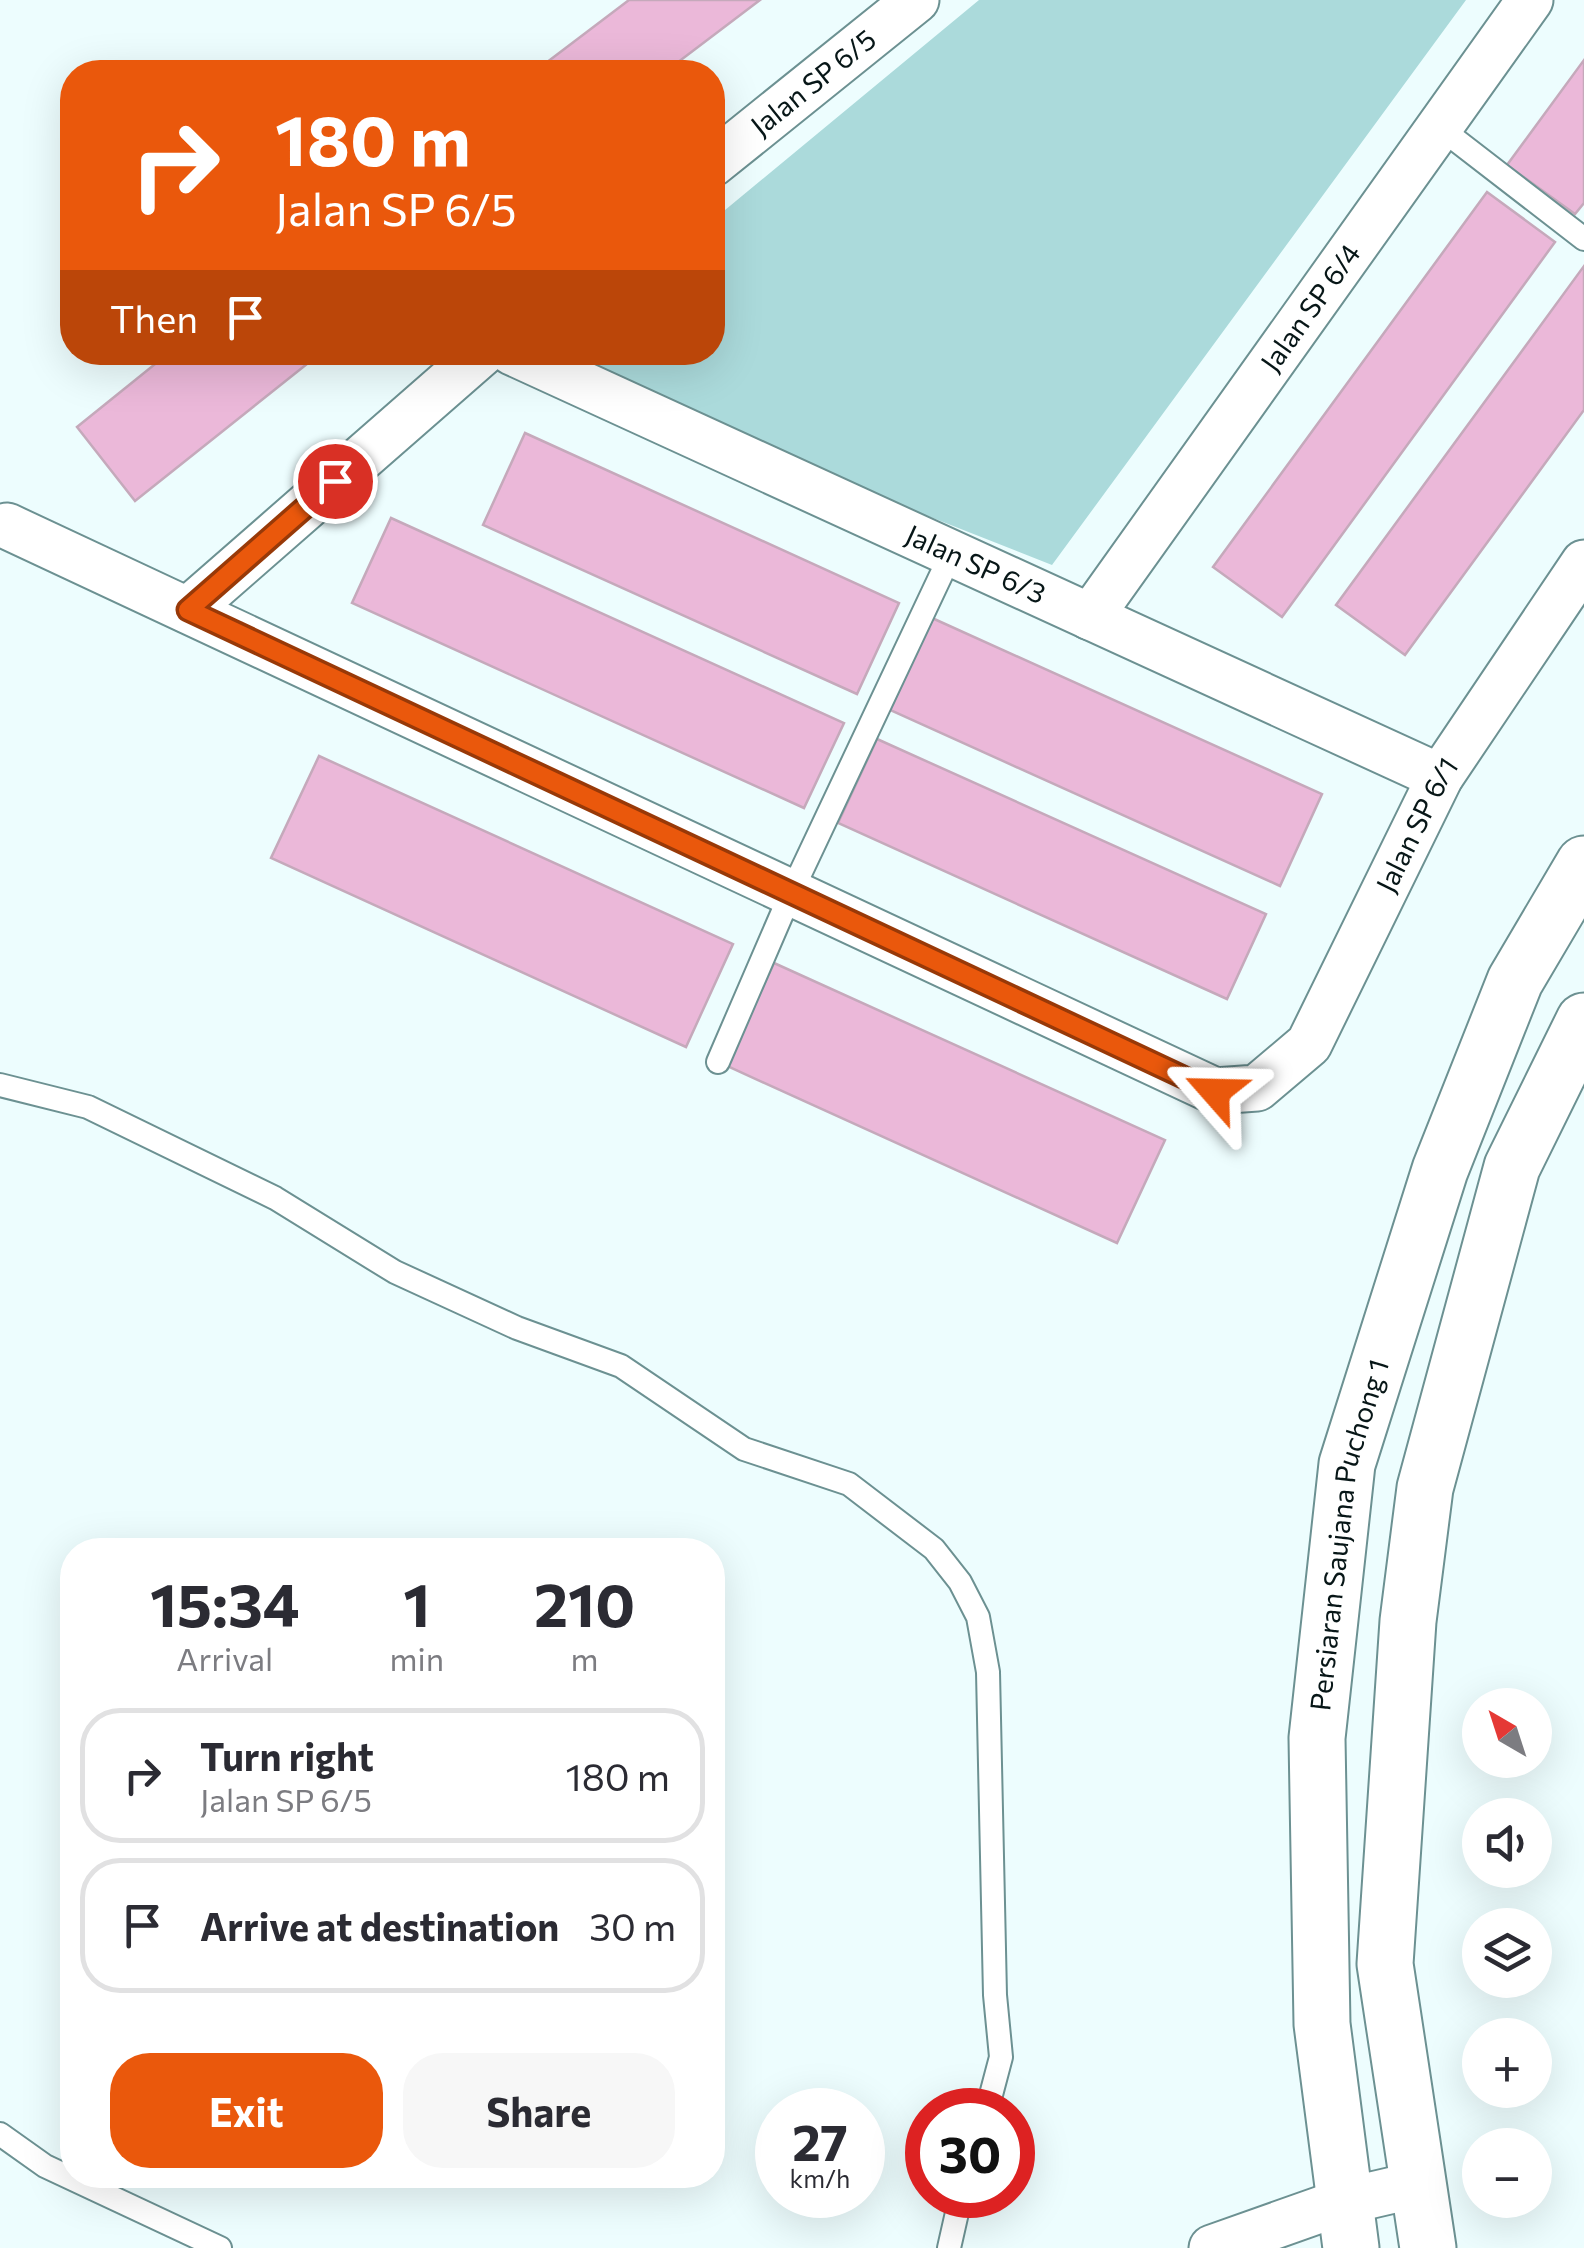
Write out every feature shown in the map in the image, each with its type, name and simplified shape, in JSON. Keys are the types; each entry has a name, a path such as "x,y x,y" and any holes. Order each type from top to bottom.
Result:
{"street":[{"name":"Jalan SP 6/4","path":"1090,617 1530,0"},
{"name":"Jalan SP 6/5","path":"725,153 893,7"},
{"path":"188,610 468,365"},
{"name":"Jalan SP 6/3","path":"540,365 1440,777"},
{"path":"7,526 791,893"},
{"name":"Jalan SP 6/1","path":"791,893 1215,1092 1258,1088 1309,1044 1440,777 1584,564"},
{"name":"Persiaran Saujana Puchong 1","path":"1347,2225 1322,2024 1317,1738 1347,1464 1440,1170 1508,998 1584,864"},
{"path":"1428,2248 1415,2185 1385,1964 1408,1621 1425,1488 1512,1166 1584,1021"},
{"path":"1212,2248 1347,2225 1415,2185"}],"lane":[{"path":"1439,128 1584,240"},
{"path":"718,1062 791,893 951,554"},
{"path":"0,1085 88,1107 275,1198 395,1272 517,1328 621,1366 744,1449 849,1484 934,1548 960,1582 978,1617 988,1672 995,1995 1001,2057 993,2088"},
{"path":"0,2134 60,2173"},
{"path":"92,2188 220,2248"},
{"path":"949,2248 956,2218"}],"shaded area":[{"path":"979,0 1466,0 1052,565 545,365 725,365 725,210"}],"building":[{"path":"629,0 760,0 681,60 550,60"},
{"path":"1584,60 1584,203 1575,214 1507,165"},
{"path":"1487,192 1555,242 1282,617 1213,567"},
{"path":"1584,266 1584,410 1405,655 1336,605"},
{"path":"154,365 306,365 135,501 77,427"},
{"path":"525,433 899,603 857,694 483,525"},
{"path":"391,518 844,723 804,808 352,603"},
{"path":"932,618 1322,794 1280,886 890,710"},
{"path":"877,739 1266,914 1227,999 838,823"},
{"path":"319,756 733,944 686,1047 271,858"},
{"path":"774,963 1165,1140 1117,1243 727,1066"}],"route":[{"path":"335,481 188,610 1215,1092"}]}
